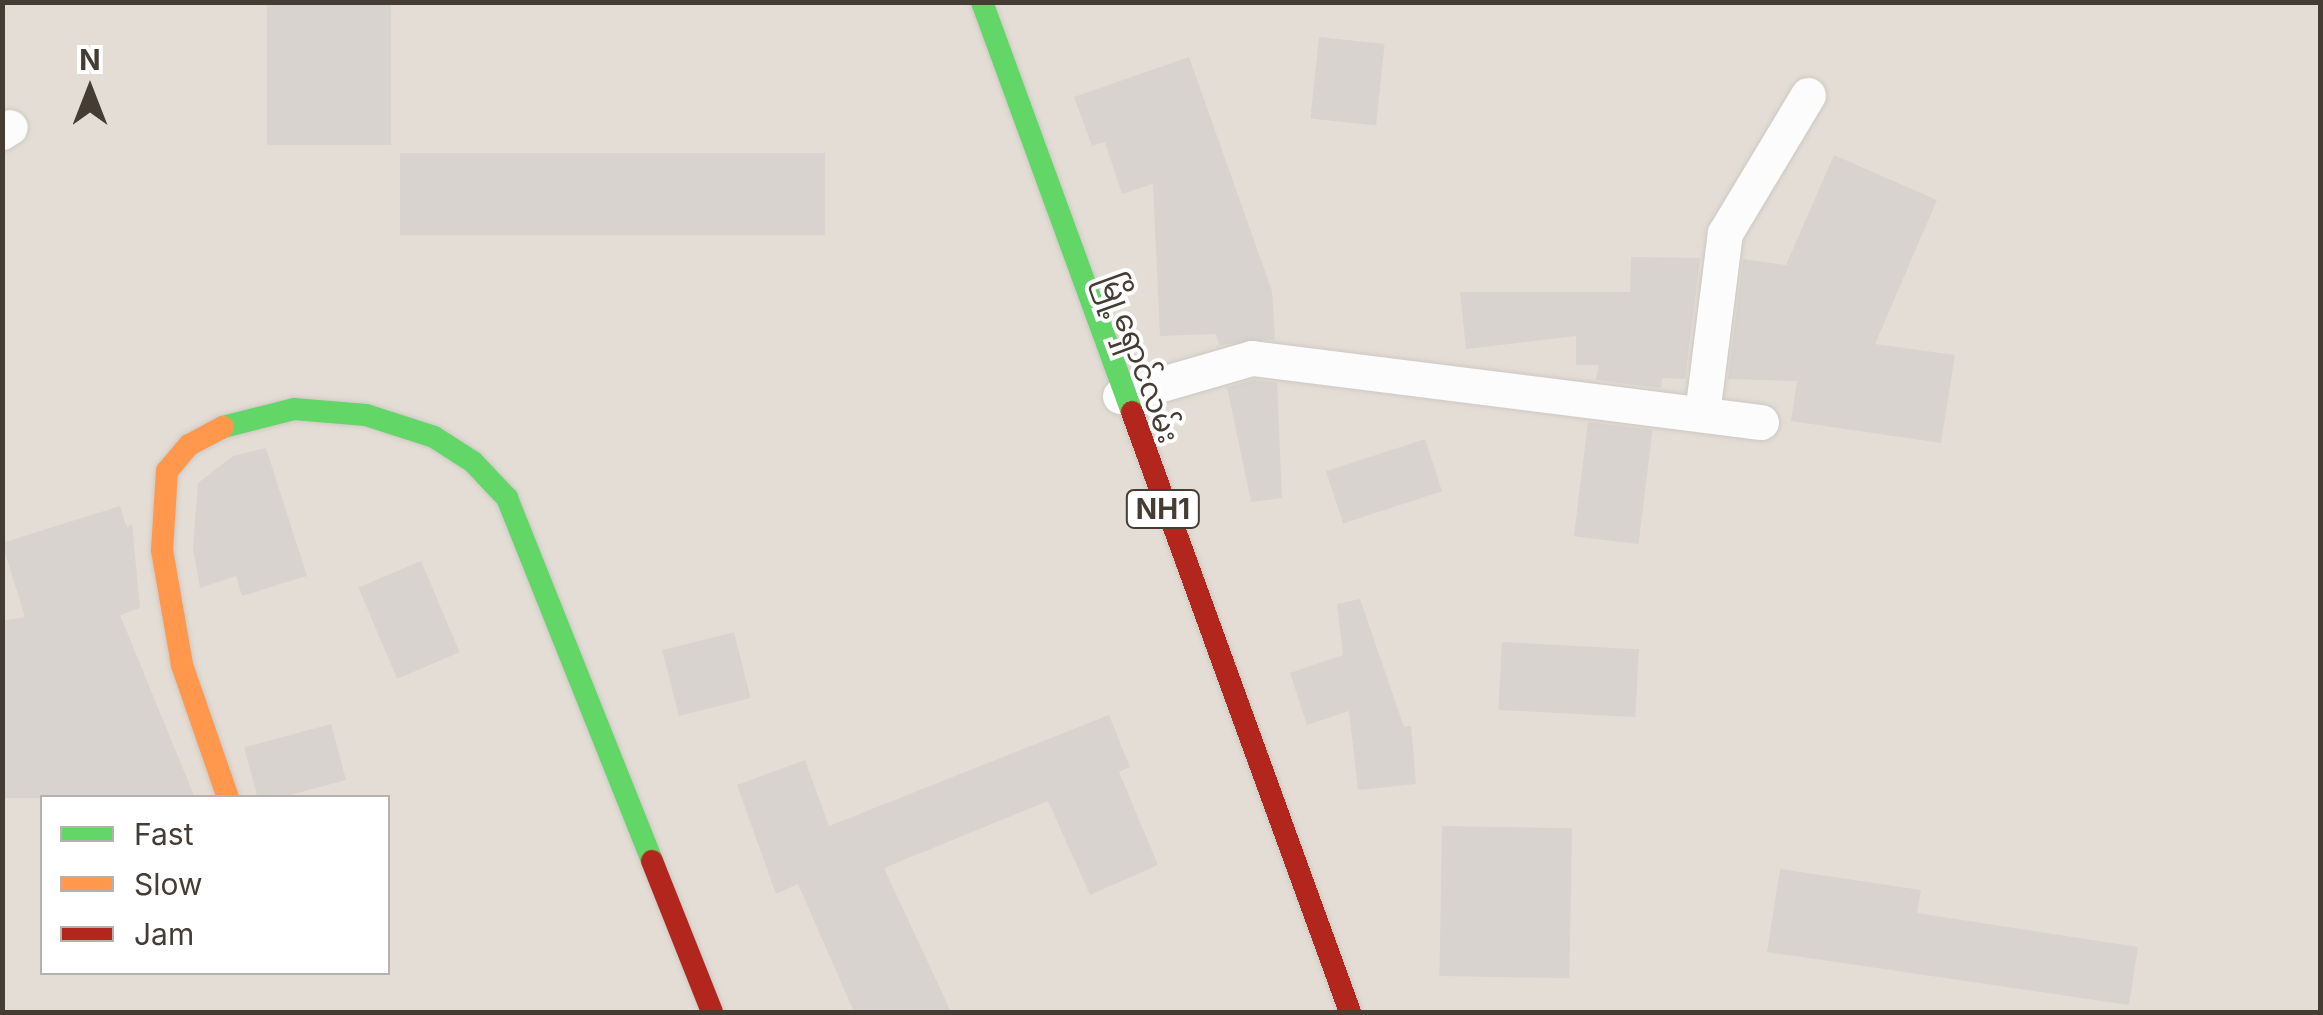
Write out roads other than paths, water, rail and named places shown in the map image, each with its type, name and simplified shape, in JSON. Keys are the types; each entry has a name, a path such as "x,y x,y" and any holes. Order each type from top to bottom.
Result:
{"main road":[{"name":"မြို့ရှောင်လမ်း","path":"982,2 1120,396 1350,1012"},
{"path":"227,795 182,664 162,550 167,471 189,445 222,426 294,410 366,415 434,437 473,462 507,498 712,1012"}],"lane":[{"path":"1702,414 1725,233 1808,95"},
{"path":"1120,396 1252,358 1762,422"}]}
